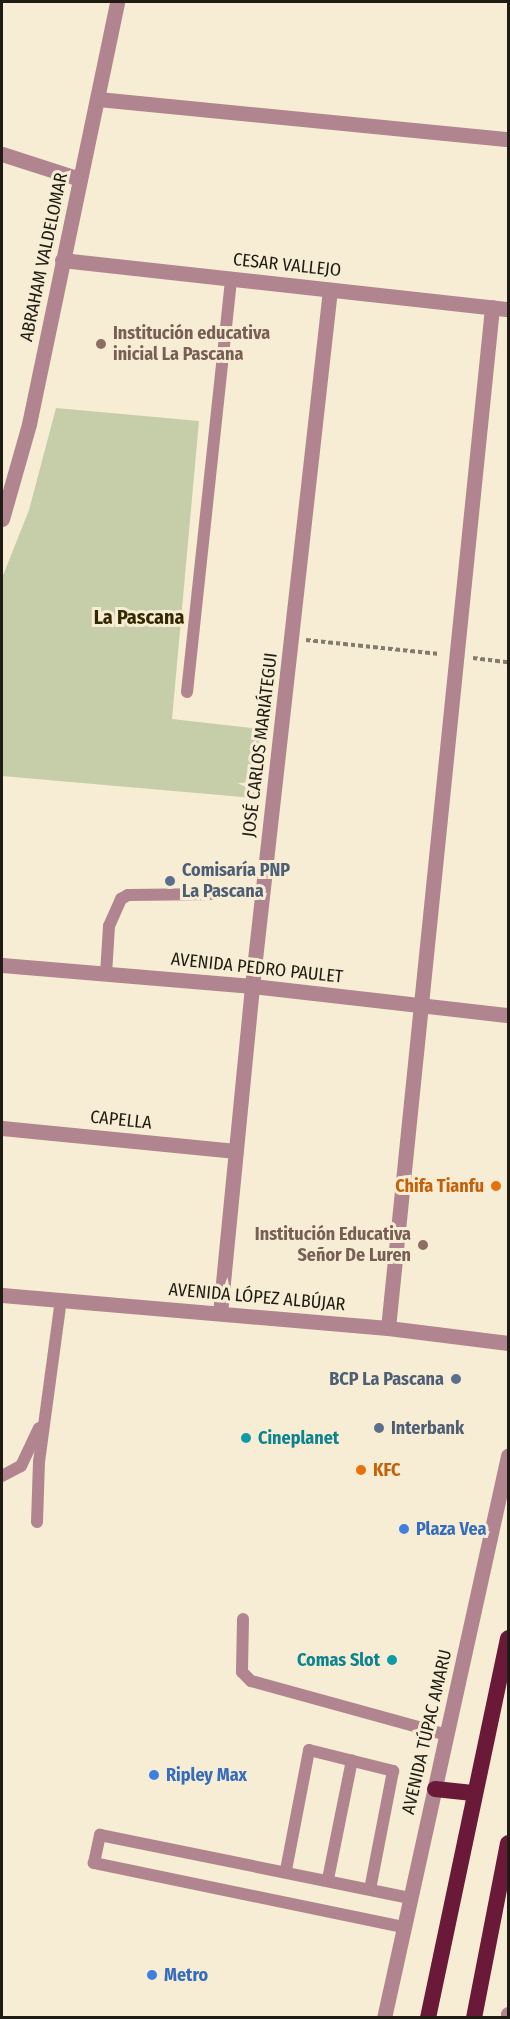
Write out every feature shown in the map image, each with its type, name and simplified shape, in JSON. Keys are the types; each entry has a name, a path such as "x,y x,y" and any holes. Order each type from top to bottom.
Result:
{"highway":[{"path":"428,2018 473,1793 508,1638"},
{"path":"435,1788 473,1793"},
{"path":"474,2018 508,1843"}],"street":[{"name":"ABRAHAM VALDELOMAR","path":"2,519 30,424 117,2"},
{"path":"98,99 508,139"},
{"path":"2,154 80,179"},
{"name":"CESAR VALLEJO","path":"62,260 508,309"},
{"name":"JOSÉ CARLOS MARIÁTEGUI","path":"220,1313 252,986 330,290"},
{"path":"388,1328 459,656 492,308"},
{"name":"AVENIDA PEDRO PAULET","path":"2,965 252,986 508,1015"},
{"name":"CAPELLA","path":"2,1128 236,1151"},
{"name":"AVENIDA LÓPEZ ALBÚJAR","path":"2,1295 388,1328 508,1343"},
{"name":"AVENIDA TÚPAC AMARU","path":"384,2018 508,1456"}],"lane":[{"path":"187,692 231,279"},
{"path":"106,974 109,926 121,898 128,895 212,894"},
{"path":"37,1522 39,1462 61,1300"},
{"path":"2,1476 21,1466 45,1413"},
{"path":"243,1619 242,1672 251,1681 447,1735"},
{"path":"286,1870 309,1750 393,1771 370,1889"},
{"path":"328,1879 352,1760"},
{"path":"403,1927 94,1863 100,1834 286,1870 410,1899"}],"path":[{"path":"292,638 508,662"}],"green space":[{"name":"La Pascana","path":"56,408 199,421 172,719 260,729 254,798 2,776 2,578 29,510"}],"place":[{"name":"Institución educativa inicial La Pascana","path":"101,344"},
{"name":"Comisaría PNP La Pascana","path":"170,881"},
{"name":"Chifa Tianfu","path":"496,1186"},
{"name":"Institución Educativa Señor De Luren","path":"423,1245"},
{"name":"BCP La Pascana","path":"456,1379"},
{"name":"Interbank","path":"379,1428"},
{"name":"Cineplanet","path":"246,1438"},
{"name":"KFC","path":"361,1470"},
{"name":"Plaza Vea","path":"404,1529"},
{"name":"Comas Slot","path":"392,1660"},
{"name":"Ripley Max","path":"154,1775"},
{"name":"Metro","path":"152,1975"}],"district":[{"name":"La Pascana","path":"139,617"}]}
